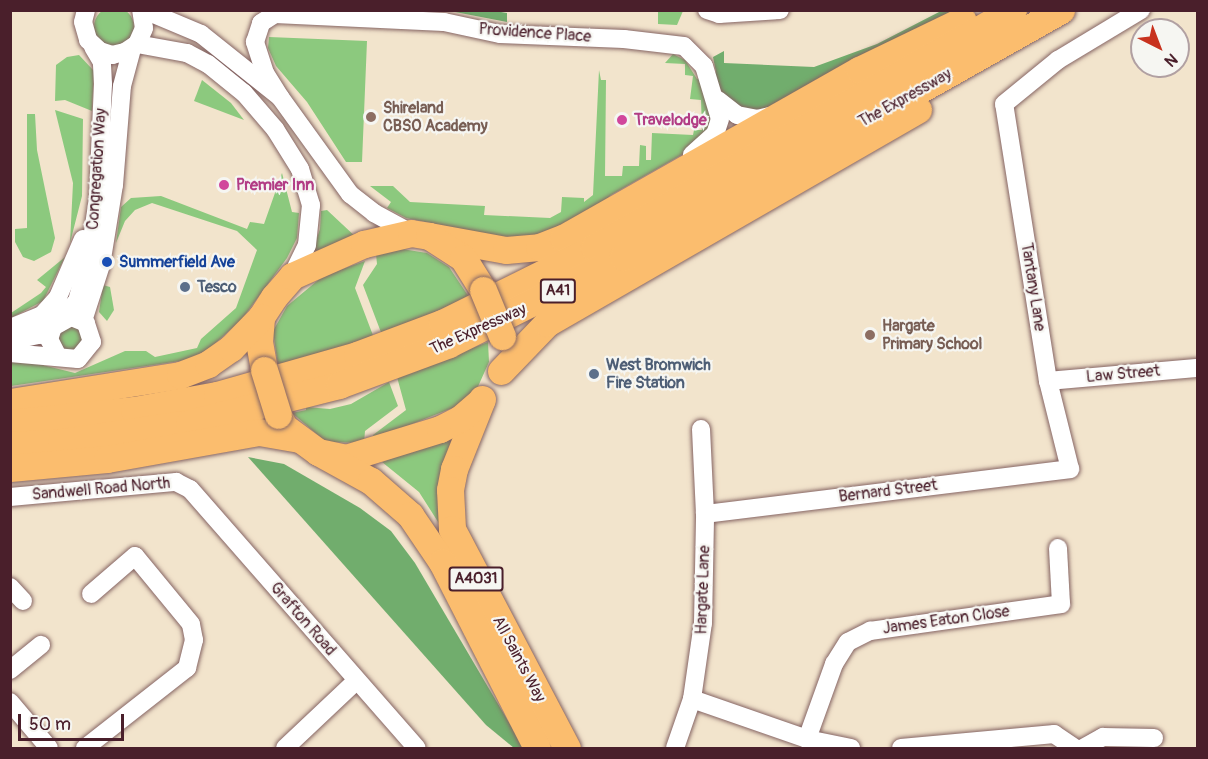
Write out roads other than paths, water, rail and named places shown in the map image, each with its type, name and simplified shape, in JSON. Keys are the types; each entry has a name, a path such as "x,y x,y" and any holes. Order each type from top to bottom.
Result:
{"highway":[{"path":"10,402 180,375 208,364 231,348 261,317 292,276 364,244 420,235 506,250 539,247 563,238 859,70 984,10"},
{"name":"The Expressway","path":"10,423 134,410 217,395 357,355 442,323 594,248 1013,10"},
{"name":"The Expressway","path":"10,445 60,442 189,423 339,385 449,344 623,257 1060,11"},
{"name":"A41","path":"501,371 547,324 882,134 1009,50 1060,11"},
{"name":"A4031","path":"261,317 259,341 264,370 278,415 308,445 346,458 384,449 460,419 482,399 501,371 505,349 483,290 463,258 420,235"},
{"name":"All Saints Way","path":"482,399 454,469 450,489 452,529 567,748"},
{"path":"10,468 107,459 259,432 308,445"},
{"name":"All Saints Way","path":"308,445 371,481 410,514 442,562 537,748"}],"street":[{"name":"Congregation Way","path":"56,324 77,301 90,253 98,198 102,62 84,30 86,10"},
{"name":"Congregation Way","path":"10,341 39,335 71,317 83,321 101,265 114,185 122,86 134,46 144,28 143,10"},
{"path":"143,10 201,34 280,97 350,194 374,213 420,235"},
{"path":"707,10 719,14 780,10"},
{"name":"Tantany Lane","path":"1070,469 1049,384 1004,104 1058,60 1141,10"},
{"name":"Providence Place","path":"280,97 264,73 255,42 261,23 275,14 444,22 470,29 684,46 704,66 718,100"},
{"path":"93,47 112,55 134,46 187,53 208,64 244,93 275,129 300,169 311,205 307,244 292,276"},
{"path":"718,100 737,115 757,119 779,115"},
{"path":"669,178 715,134 720,119 718,100"},
{"path":"10,328 42,315 65,288 98,198"},
{"path":"10,353 57,355 74,360 89,351 92,334 83,321"},
{"path":"56,324 49,339 57,355"},
{"name":"Law Street","path":"1049,384 1197,368"},
{"name":"Hargate Lane","path":"675,748 692,699 703,623 705,514 701,429"},
{"name":"Bernard Street","path":"705,514 1070,469"},
{"name":"Sandwell Road North","path":"10,497 176,482 190,489"},
{"name":"Grafton Road","path":"190,489 417,748"},
{"name":"James Eaton Close","path":"807,739 834,664 848,642 870,631 1061,604 1058,548"},
{"path":"85,748 187,668 194,640 191,624 135,556 91,594"},
{"path":"10,670 41,645"},
{"path":"285,748 356,681"},
{"path":"692,699 807,739 851,748"},
{"path":"10,702 49,748"},
{"path":"913,748 1054,734 1075,748"},
{"path":"1083,748 1102,737 1154,738"}],"place":[{"name":"Shireland CBSO Academy","path":"371,117"},
{"name":"Travelodge","path":"622,120"},
{"name":"Premier Inn","path":"224,185"},
{"name":"Summerfield Ave","path":"107,262"},
{"name":"Tesco","path":"185,287"},
{"name":"Hargate Primary School","path":"870,335"},
{"name":"West Bromwich Fire Station","path":"594,374"}]}
